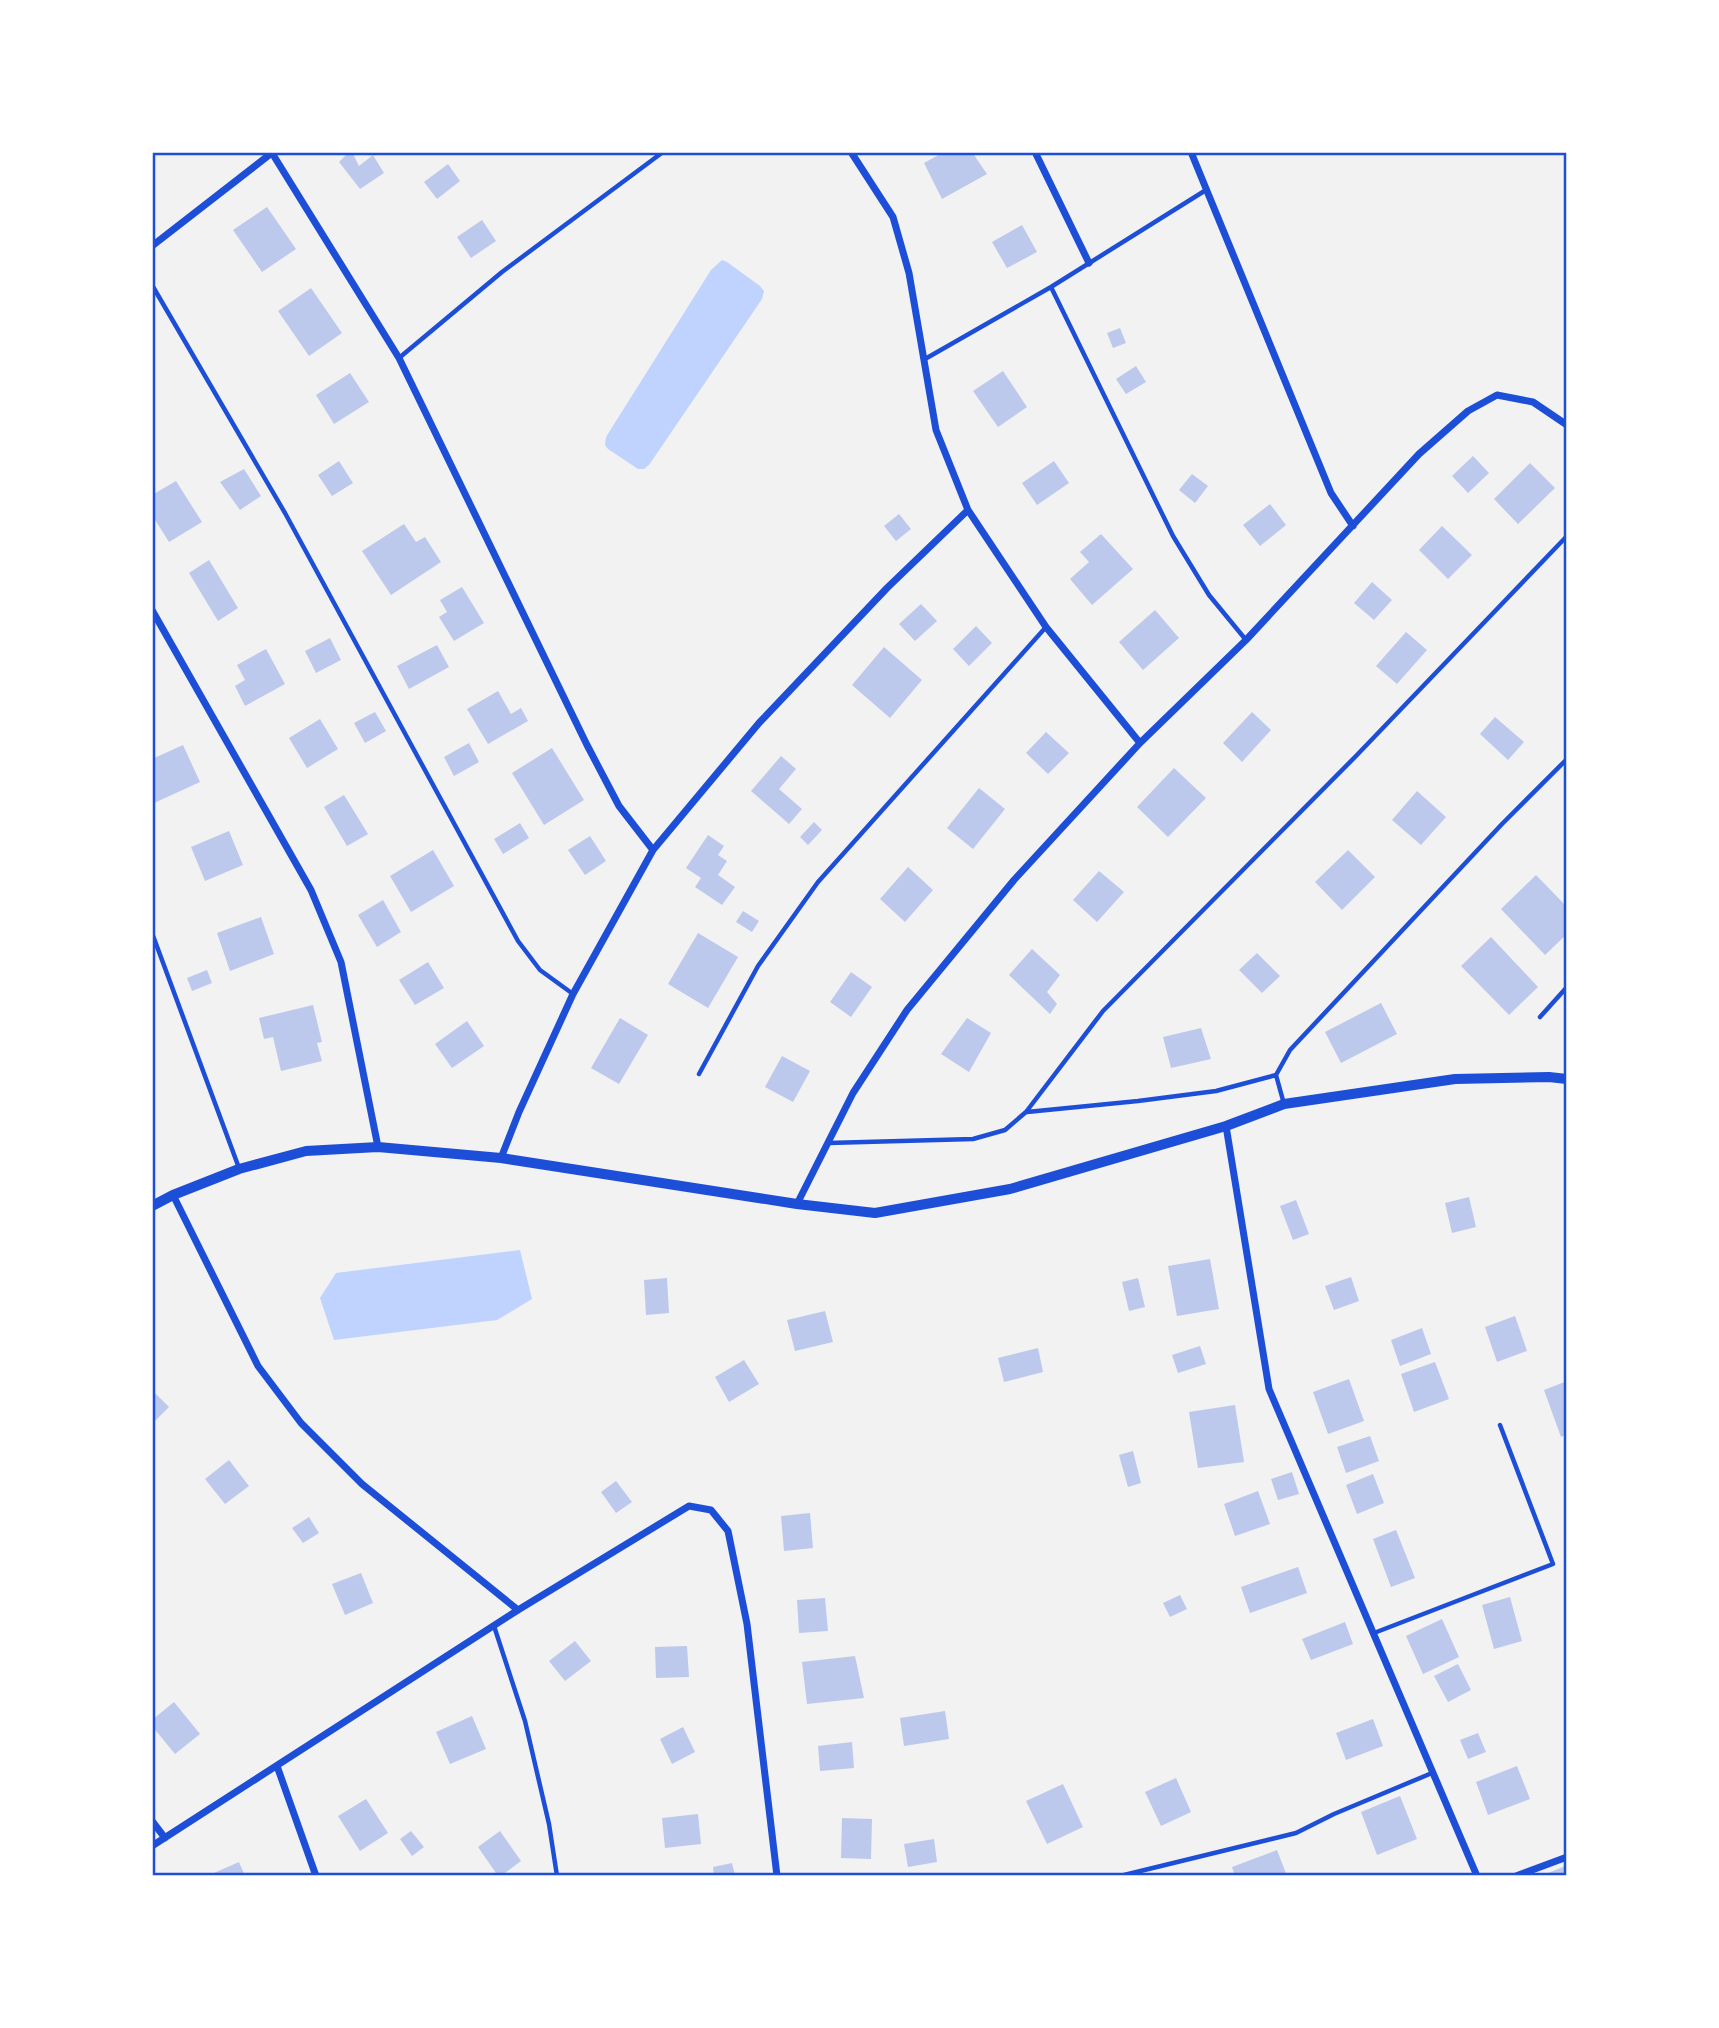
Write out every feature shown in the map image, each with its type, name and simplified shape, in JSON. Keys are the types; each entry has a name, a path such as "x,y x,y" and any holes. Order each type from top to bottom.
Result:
{"street":[{"path":"851,152 893,218 909,273 936,430 968,510 1046,627 1140,743"},
{"path":"1035,152 1089,263"},
{"path":"1191,152 1331,494 1353,526"},
{"path":"152,246 272,153 399,358 587,745 619,806 653,850"},
{"path":"797,1204 853,1093 907,1010 1014,880 1140,743 1247,640 1419,454 1468,411 1497,395 1533,402 1567,425"},
{"path":"501,1158 573,994 653,850 760,723 887,588 968,510"},
{"path":"152,610 311,890 341,962 378,1147"},
{"path":"152,1206 239,1169 306,1151 378,1147 501,1158 797,1204 874,1213 1010,1189 1226,1126 1284,1104 1455,1079 1567,1079"},
{"path":"1226,1126 1269,1389 1477,1876"},
{"path":"173,1195 258,1366 301,1423 362,1484 518,1609"},
{"path":"152,1846 518,1609 689,1506 711,1510 728,1531 747,1623 777,1876"},
{"path":"276,1766 316,1876"},
{"path":"152,1821 166,1838"},
{"path":"1516,1876 1567,1857"}],"lane":[{"path":"399,358 502,272 663,152"},
{"path":"925,359 1051,288 1206,190"},
{"path":"152,285 285,513 518,941 540,970 573,994"},
{"path":"1051,288 1173,536 1209,595 1247,640"},
{"path":"828,1143 973,1139 1005,1130 1026,1112 1103,1011 1346,766 1567,536"},
{"path":"699,1074 758,966 818,882 1046,627"},
{"path":"1284,1104 1276,1075 1290,1050 1502,824 1567,759"},
{"path":"152,933 239,1169"},
{"path":"1540,1017 1567,987"},
{"path":"1026,1112 1216,1091 1276,1075"},
{"path":"1373,1633 1553,1564 1500,1424"},
{"path":"494,1625 525,1721 549,1824 557,1876"},
{"path":"1120,1876 1296,1833 1334,1814 1433,1773"}],"water":[{"path":"722,260 760,286 764,291 762,299 649,465 638,469 608,449 605,445 606,437 711,270"},
{"path":"520,1250 532,1299 497,1320 334,1340 320,1298 336,1273"}],"building":[{"path":"352,152 359,166 373,155 384,173 360,189 339,162"},
{"path":"944,152 972,152 987,174 942,199 924,163"},
{"path":"448,164 460,181 437,199 424,182"},
{"path":"267,207 296,249 262,272 233,230"},
{"path":"482,220 496,241 471,258 457,237"},
{"path":"1022,225 1037,252 1007,268 992,242"},
{"path":"311,288 342,333 309,356 278,311"},
{"path":"1120,328 1126,343 1113,348 1107,333"},
{"path":"1136,366 1146,382 1126,394 1116,379"},
{"path":"1003,371 1027,407 998,427 973,391"},
{"path":"350,373 369,402 334,424 316,395"},
{"path":"1473,456 1489,473 1468,493 1452,476"},
{"path":"339,461 353,483 332,496 318,475"},
{"path":"1054,461 1069,483 1037,505 1022,483"},
{"path":"1530,463 1555,488 1518,524 1494,499"},
{"path":"244,469 261,496 240,510 220,482"},
{"path":"1192,474 1208,486 1195,503 1179,490"},
{"path":"176,481 202,522 169,542 152,515 152,495"},
{"path":"1270,504 1286,525 1260,546 1243,525"},
{"path":"899,514 911,529 896,541 884,526"},
{"path":"404,524 416,542 425,537 441,562 391,595 362,551"},
{"path":"1442,526 1472,555 1448,579 1419,550"},
{"path":"1101,534 1133,569 1092,605 1070,579 1089,562 1080,552"},
{"path":"209,560 238,608 218,621 189,573"},
{"path":"1372,582 1392,600 1374,620 1354,603"},
{"path":"462,587 484,623 454,641 439,617 447,612 440,600"},
{"path":"921,604 937,621 915,641 899,624"},
{"path":"1155,610 1179,638 1143,670 1119,642"},
{"path":"976,626 992,643 969,666 953,649"},
{"path":"1406,632 1427,650 1397,684 1376,666"},
{"path":"330,638 341,660 316,673 305,651"},
{"path":"437,645 449,667 409,689 397,666"},
{"path":"884,647 922,680 890,718 852,685"},
{"path":"266,649 285,684 245,706 235,686 245,680 237,665"},
{"path":"498,691 511,714 521,708 528,721 488,744 467,709"},
{"path":"375,712 386,731 365,743 354,723"},
{"path":"1252,712 1271,730 1242,762 1223,743"},
{"path":"1495,717 1524,742 1508,760 1480,734"},
{"path":"320,719 338,749 307,768 289,738"},
{"path":"1046,732 1069,753 1048,774 1026,753"},
{"path":"469,743 479,762 454,776 444,757"},
{"path":"183,745 200,782 152,804 152,759"},
{"path":"552,748 584,800 544,825 512,773"},
{"path":"781,756 796,769 779,789 802,809 789,824 751,791"},
{"path":"1174,768 1206,798 1168,837 1137,807"},
{"path":"979,788 1005,809 973,849 947,828"},
{"path":"1417,791 1446,817 1421,845 1392,820"},
{"path":"344,795 368,834 347,846 324,807"},
{"path":"814,822 822,830 808,845 800,837"},
{"path":"520,823 529,838 503,854 494,839"},
{"path":"229,831 243,865 205,881 191,847"},
{"path":"708,835 724,846 718,855 727,861 718,875 735,887 722,905 695,887 701,878 686,868"},
{"path":"590,836 606,861 585,875 568,850"},
{"path":"433,850 454,886 411,912 390,876"},
{"path":"1348,850 1375,877 1342,910 1315,882"},
{"path":"908,867 933,890 905,922 880,899"},
{"path":"1099,871 1124,892 1097,922 1073,900"},
{"path":"1536,875 1567,907 1567,934 1545,955 1501,909"},
{"path":"383,900 401,932 377,947 358,915"},
{"path":"743,911 759,921 752,932 736,922"},
{"path":"261,917 274,954 230,971 217,933"},
{"path":"698,933 738,957 708,1008 668,984"},
{"path":"1491,937 1538,987 1509,1015 1461,966"},
{"path":"1032,949 1060,975 1047,992 1057,1004 1050,1014 1009,975"},
{"path":"1257,953 1280,976 1262,993 1239,970"},
{"path":"428,962 444,988 415,1005 399,980"},
{"path":"207,970 212,983 192,991 187,978"},
{"path":"851,972 872,987 851,1017 830,1002"},
{"path":"1381,1003 1397,1034 1341,1063 1325,1032"},
{"path":"313,1005 322,1042 317,1043 322,1061 281,1071 273,1037 264,1039 259,1018"},
{"path":"620,1018 648,1035 619,1084 591,1068"},
{"path":"967,1018 991,1033 969,1072 941,1054"},
{"path":"467,1021 484,1046 452,1068 435,1044"},
{"path":"1201,1028 1211,1059 1171,1068 1163,1037"},
{"path":"782,1056 810,1071 793,1102 765,1087"},
{"path":"1469,1197 1476,1227 1452,1233 1445,1203"},
{"path":"1296,1200 1309,1234 1293,1240 1280,1206"},
{"path":"1210,1259 1219,1309 1177,1316 1168,1266"},
{"path":"1351,1277 1359,1301 1334,1310 1325,1286"},
{"path":"667,1278 669,1313 646,1315 644,1280"},
{"path":"1138,1278 1145,1307 1129,1311 1122,1282"},
{"path":"825,1311 833,1342 795,1351 787,1320"},
{"path":"1515,1316 1527,1351 1497,1362 1485,1327"},
{"path":"1422,1328 1431,1354 1400,1366 1391,1340"},
{"path":"1200,1346 1206,1364 1178,1373 1172,1355"},
{"path":"1038,1348 1043,1372 1004,1382 998,1358"},
{"path":"744,1360 759,1384 729,1402 715,1377"},
{"path":"1435,1362 1449,1399 1414,1412 1401,1374"},
{"path":"1349,1379 1364,1421 1328,1434 1313,1392"},
{"path":"1567,1381 1567,1434 1561,1437 1544,1390"},
{"path":"155,1393 169,1407 152,1424 152,1396"},
{"path":"1235,1405 1244,1462 1198,1468 1189,1412"},
{"path":"1370,1436 1379,1461 1346,1473 1337,1447"},
{"path":"1133,1451 1141,1483 1128,1487 1119,1455"},
{"path":"229,1460 249,1486 225,1504 205,1479"},
{"path":"1292,1472 1299,1494 1278,1500 1271,1479"},
{"path":"1373,1474 1384,1503 1357,1514 1346,1485"},
{"path":"616,1481 632,1502 616,1513 601,1492"},
{"path":"1258,1491 1270,1524 1235,1536 1224,1504"},
{"path":"810,1513 813,1548 784,1551 781,1516"},
{"path":"309,1517 319,1533 303,1543 292,1528"},
{"path":"1396,1530 1415,1578 1391,1587 1373,1539"},
{"path":"1298,1567 1307,1593 1250,1613 1241,1587"},
{"path":"361,1573 373,1603 345,1615 332,1584"},
{"path":"1180,1595 1187,1609 1170,1617 1163,1603"},
{"path":"1510,1597 1522,1641 1494,1649 1482,1605"},
{"path":"825,1598 828,1631 799,1633 797,1600"},
{"path":"1442,1619 1459,1657 1423,1674 1406,1636"},
{"path":"1345,1622 1353,1644 1311,1660 1302,1639"},
{"path":"575,1641 591,1661 565,1681 549,1661"},
{"path":"687,1646 689,1677 656,1678 655,1647"},
{"path":"855,1656 864,1698 807,1704 802,1662"},
{"path":"1458,1664 1471,1690 1448,1702 1434,1676"},
{"path":"174,1702 200,1734 175,1754 152,1726 152,1720"},
{"path":"945,1711 949,1739 904,1746 900,1718"},
{"path":"472,1716 486,1749 450,1764 436,1732"},
{"path":"1373,1719 1383,1746 1346,1760 1336,1733"},
{"path":"683,1727 695,1752 672,1764 660,1739"},
{"path":"1478,1733 1486,1752 1468,1759 1460,1740"},
{"path":"852,1742 854,1768 820,1771 818,1746"},
{"path":"1517,1766 1530,1799 1488,1815 1476,1782"},
{"path":"1176,1778 1191,1812 1161,1826 1145,1792"},
{"path":"1063,1784 1083,1827 1047,1844 1026,1801"},
{"path":"1400,1796 1417,1839 1377,1855 1361,1812"},
{"path":"366,1799 388,1833 360,1851 338,1816"},
{"path":"698,1814 701,1844 665,1848 662,1818"},
{"path":"842,1818 872,1819 871,1859 841,1858"},
{"path":"411,1831 424,1847 412,1856 400,1839"},
{"path":"500,1831 521,1861 498,1876 478,1847"},
{"path":"934,1839 937,1862 908,1867 904,1844"},
{"path":"1277,1850 1287,1876 1235,1876 1232,1867"},
{"path":"239,1862 245,1876 207,1876"},
{"path":"732,1863 735,1875 714,1876 713,1867"},
{"path":"1565,1866 1567,1876 1541,1876"}]}
